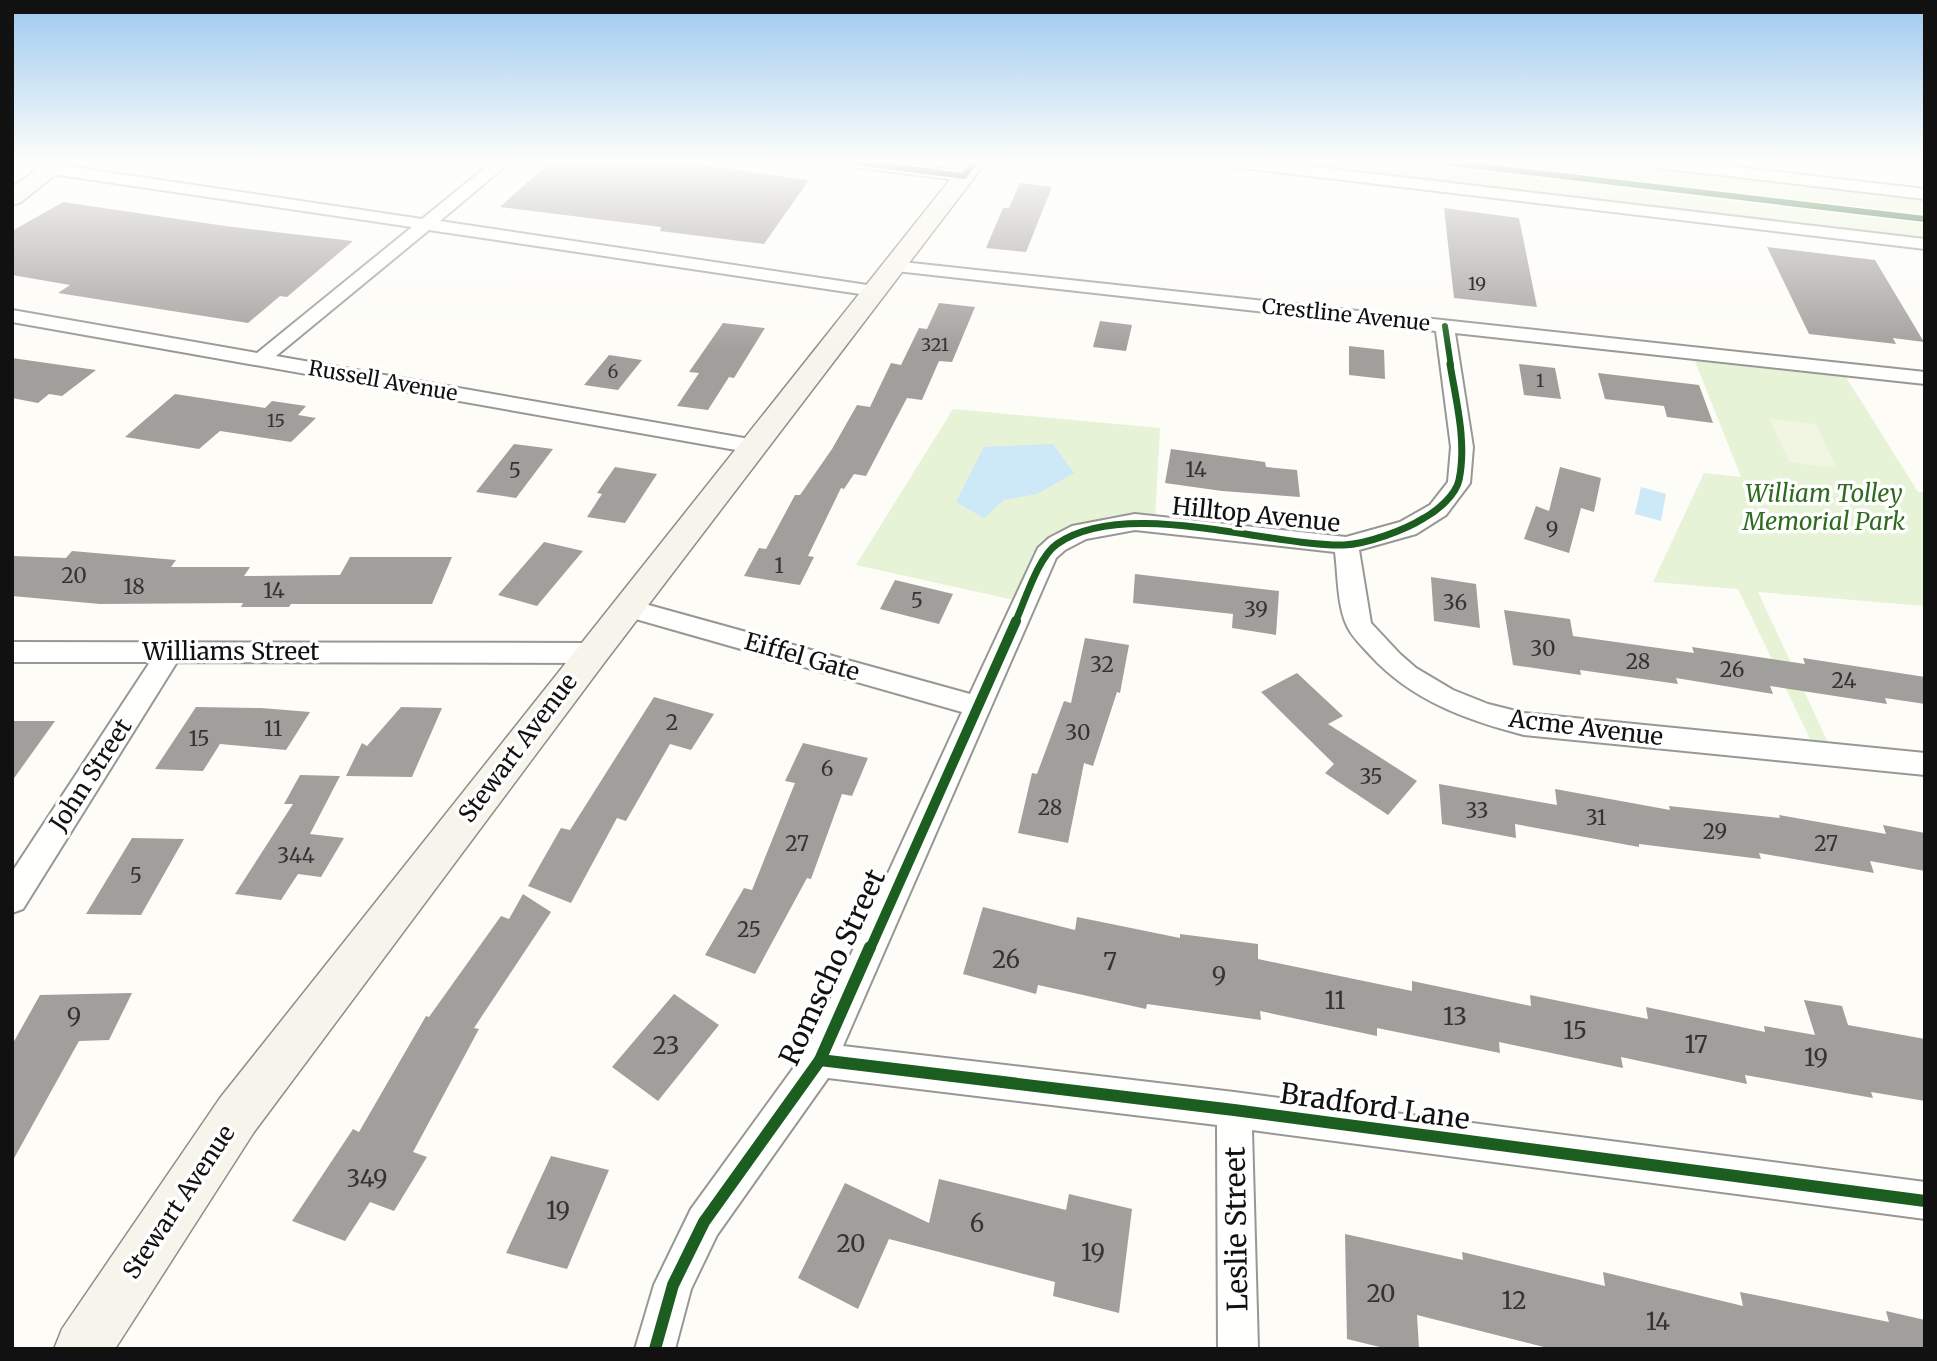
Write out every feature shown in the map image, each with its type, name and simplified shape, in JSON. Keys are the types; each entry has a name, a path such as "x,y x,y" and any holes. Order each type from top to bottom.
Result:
{"main road":[{"name":"Stewart Avenue","path":"82,1349 237,1115 590,653 925,226"}],"street":[{"path":"260,360 425,226"},
{"name":"Crestline Avenue","path":"430,226 884,278 1445,326 1925,378"},
{"path":"1769,226 1925,244"},
{"name":"Russell Avenue","path":"12,316 753,446"},
{"name":"Hilltop Avenue","path":"976,706 1046,554 1057,544 1080,532 1135,522 1346,545 1408,528 1438,510 1459,483 1462,447 1445,326"},
{"name":"Acme Avenue","path":"1346,545 1359,625 1385,657 1429,690 1489,716 1524,723 1925,764"},
{"name":"Eiffel Gate","path":"627,608 976,706"},
{"name":"Williams Street","path":"12,652 590,653"},
{"name":"John Street","path":"12,899 170,652"},
{"name":"Romscho Street","path":"655,1349 673,1285 704,1222 820,1060 976,706"},
{"name":"Bradford Lane","path":"820,1060 1234,1110 1925,1201"},
{"name":"Leslie Street","path":"1234,1110 1238,1349"}],"green space":[{"path":"1826,226 1925,226 1925,237"},
{"name":"William Tolley Memorial Park","path":"1695,361 1846,377 1918,492 1925,492 1925,606 1758,592 1831,749 1814,747 1738,589 1653,582 1704,473 1741,477"},
{"path":"953,409 1160,428 1155,520 1110,516 1055,534 1033,553 1014,600 856,565"},
{"path":"1770,419 1816,424 1836,468 1789,462"}],"water":[{"path":"1053,444 1074,473 1037,494 1004,500 984,518 956,502 984,447"},
{"path":"1641,487 1666,494 1661,521 1635,514"}],"building":[{"path":"22,226 222,226 353,241 287,297 280,296 248,323 58,293 70,285 12,275 12,231"},
{"path":"649,226 777,226 764,244 660,231 661,227"},
{"path":"996,226 1037,226 1026,252 986,248"},
{"path":"1446,226 1521,226 1537,307 1454,298"},
{"path":"1767,247 1875,260 1924,342 1893,338 1896,344 1809,334"},
{"path":"939,303 975,307 952,362 939,361 922,400 907,398 866,476 854,474 844,489 841,488 808,556 814,557 800,585 744,576 759,548 766,549 795,495 800,495 832,449 857,405 870,407 891,363 901,365 919,328 927,329"},
{"path":"1100,321 1132,325 1126,351 1093,347"},
{"path":"723,323 765,328 734,378 729,377 708,410 677,406 699,373 689,372"},
{"path":"1349,346 1384,350 1385,379 1349,375"},
{"path":"609,355 642,360 618,390 584,385"},
{"path":"12,358 96,370 62,396 49,394 38,403 12,398"},
{"path":"1519,364 1555,368 1561,399 1524,395"},
{"path":"1598,373 1699,385 1713,423 1667,417 1664,406 1605,399"},
{"path":"175,394 265,408 272,401 306,406 298,415 316,418 291,442 220,431 199,449 125,437"},
{"path":"514,444 553,449 516,498 476,492"},
{"path":"1171,449 1265,462 1266,467 1297,470 1300,497 1165,483"},
{"path":"615,467 657,474 625,523 587,517 602,494 597,493"},
{"path":"1560,467 1601,478 1594,512 1581,508 1569,553 1524,539 1536,506 1549,511"},
{"path":"544,542 583,551 537,606 498,595"},
{"path":"72,551 176,560 171,567 250,567 244,576 340,575 350,557 452,557 432,604 291,604 289,607 241,607 243,603 100,604 12,596 12,556 66,558"},
{"path":"1135,574 1279,591 1276,635 1232,628 1233,614 1133,603"},
{"path":"1431,577 1476,584 1480,628 1434,621"},
{"path":"895,580 953,594 939,624 880,609"},
{"path":"1504,610 1570,619 1573,636 1694,653 1692,647 1805,664 1803,658 1925,677 1925,704 1885,698 1887,704 1770,686 1773,694 1676,678 1678,684 1580,670 1581,675 1513,665"},
{"path":"1085,638 1129,645 1120,693 1117,692 1093,766 1084,763 1068,843 1018,833 1032,773 1037,774 1064,701 1071,703"},
{"path":"1297,673 1343,716 1328,724 1417,781 1388,815 1325,773 1334,764 1261,692"},
{"path":"654,697 714,714 691,750 670,744 626,821 617,818 571,903 528,886 561,828 570,830"},
{"path":"196,707 310,712 286,750 220,744 203,771 155,769"},
{"path":"401,707 442,708 412,777 346,776 362,743 367,746"},
{"path":"12,721 55,721 12,781"},
{"path":"803,743 868,758 852,796 842,794 811,879 807,878 755,974 705,955 744,888 752,890 795,783 785,781"},
{"path":"300,775 340,776 310,834 344,838 321,877 298,874 281,900 235,894 293,804 284,804"},
{"path":"1439,784 1557,805 1555,789 1670,810 1669,806 1780,818 1779,815 1886,834 1883,825 1925,833 1925,871 1870,861 1874,873 1759,853 1761,859 1639,844 1639,847 1515,824 1516,838 1442,824"},
{"path":"132,838 184,839 141,915 86,914"},
{"path":"523,894 551,912 474,1028 479,1029 413,1152 427,1157 394,1211 370,1202 345,1241 292,1221 353,1129 359,1132 426,1016 429,1017 501,916 509,919"},
{"path":"983,907 1075,930 1077,917 1180,938 1180,934 1258,944 1258,959 1412,991 1412,981 1531,1006 1530,995 1648,1019 1646,1007 1765,1032 1764,1026 1815,1035 1804,1000 1842,1006 1848,1025 1925,1039 1925,1101 1871,1092 1873,1098 1745,1075 1747,1084 1621,1057 1623,1068 1499,1042 1500,1053 1377,1028 1377,1036 1260,1011 1261,1020 1147,1004 1146,1009 1038,985 1036,994 963,974"},
{"path":"132,993 109,1040 79,1041 12,1162 12,1045 40,995"},
{"path":"674,994 719,1025 658,1101 612,1067"},
{"path":"551,1156 609,1170 567,1269 506,1253"},
{"path":"939,1179 1066,1210 1069,1194 1132,1209 1119,1313 1053,1296 1055,1282 889,1239 858,1309 798,1278 845,1183 929,1223"},
{"path":"1345,1234 1463,1260 1462,1252 1605,1286 1603,1272 1743,1306 1740,1292 1889,1322 1886,1311 1925,1320 1925,1349 1552,1349 1417,1315 1419,1349 1388,1349 1347,1339"}],"cycle path":[{"path":"655,1349 673,1285 704,1222 820,1060 1046,554 1057,544 1080,532 1135,522 1346,545 1408,528 1438,510 1459,483 1462,447 1445,326"},
{"path":"820,1060 1234,1110 1925,1201"}]}
